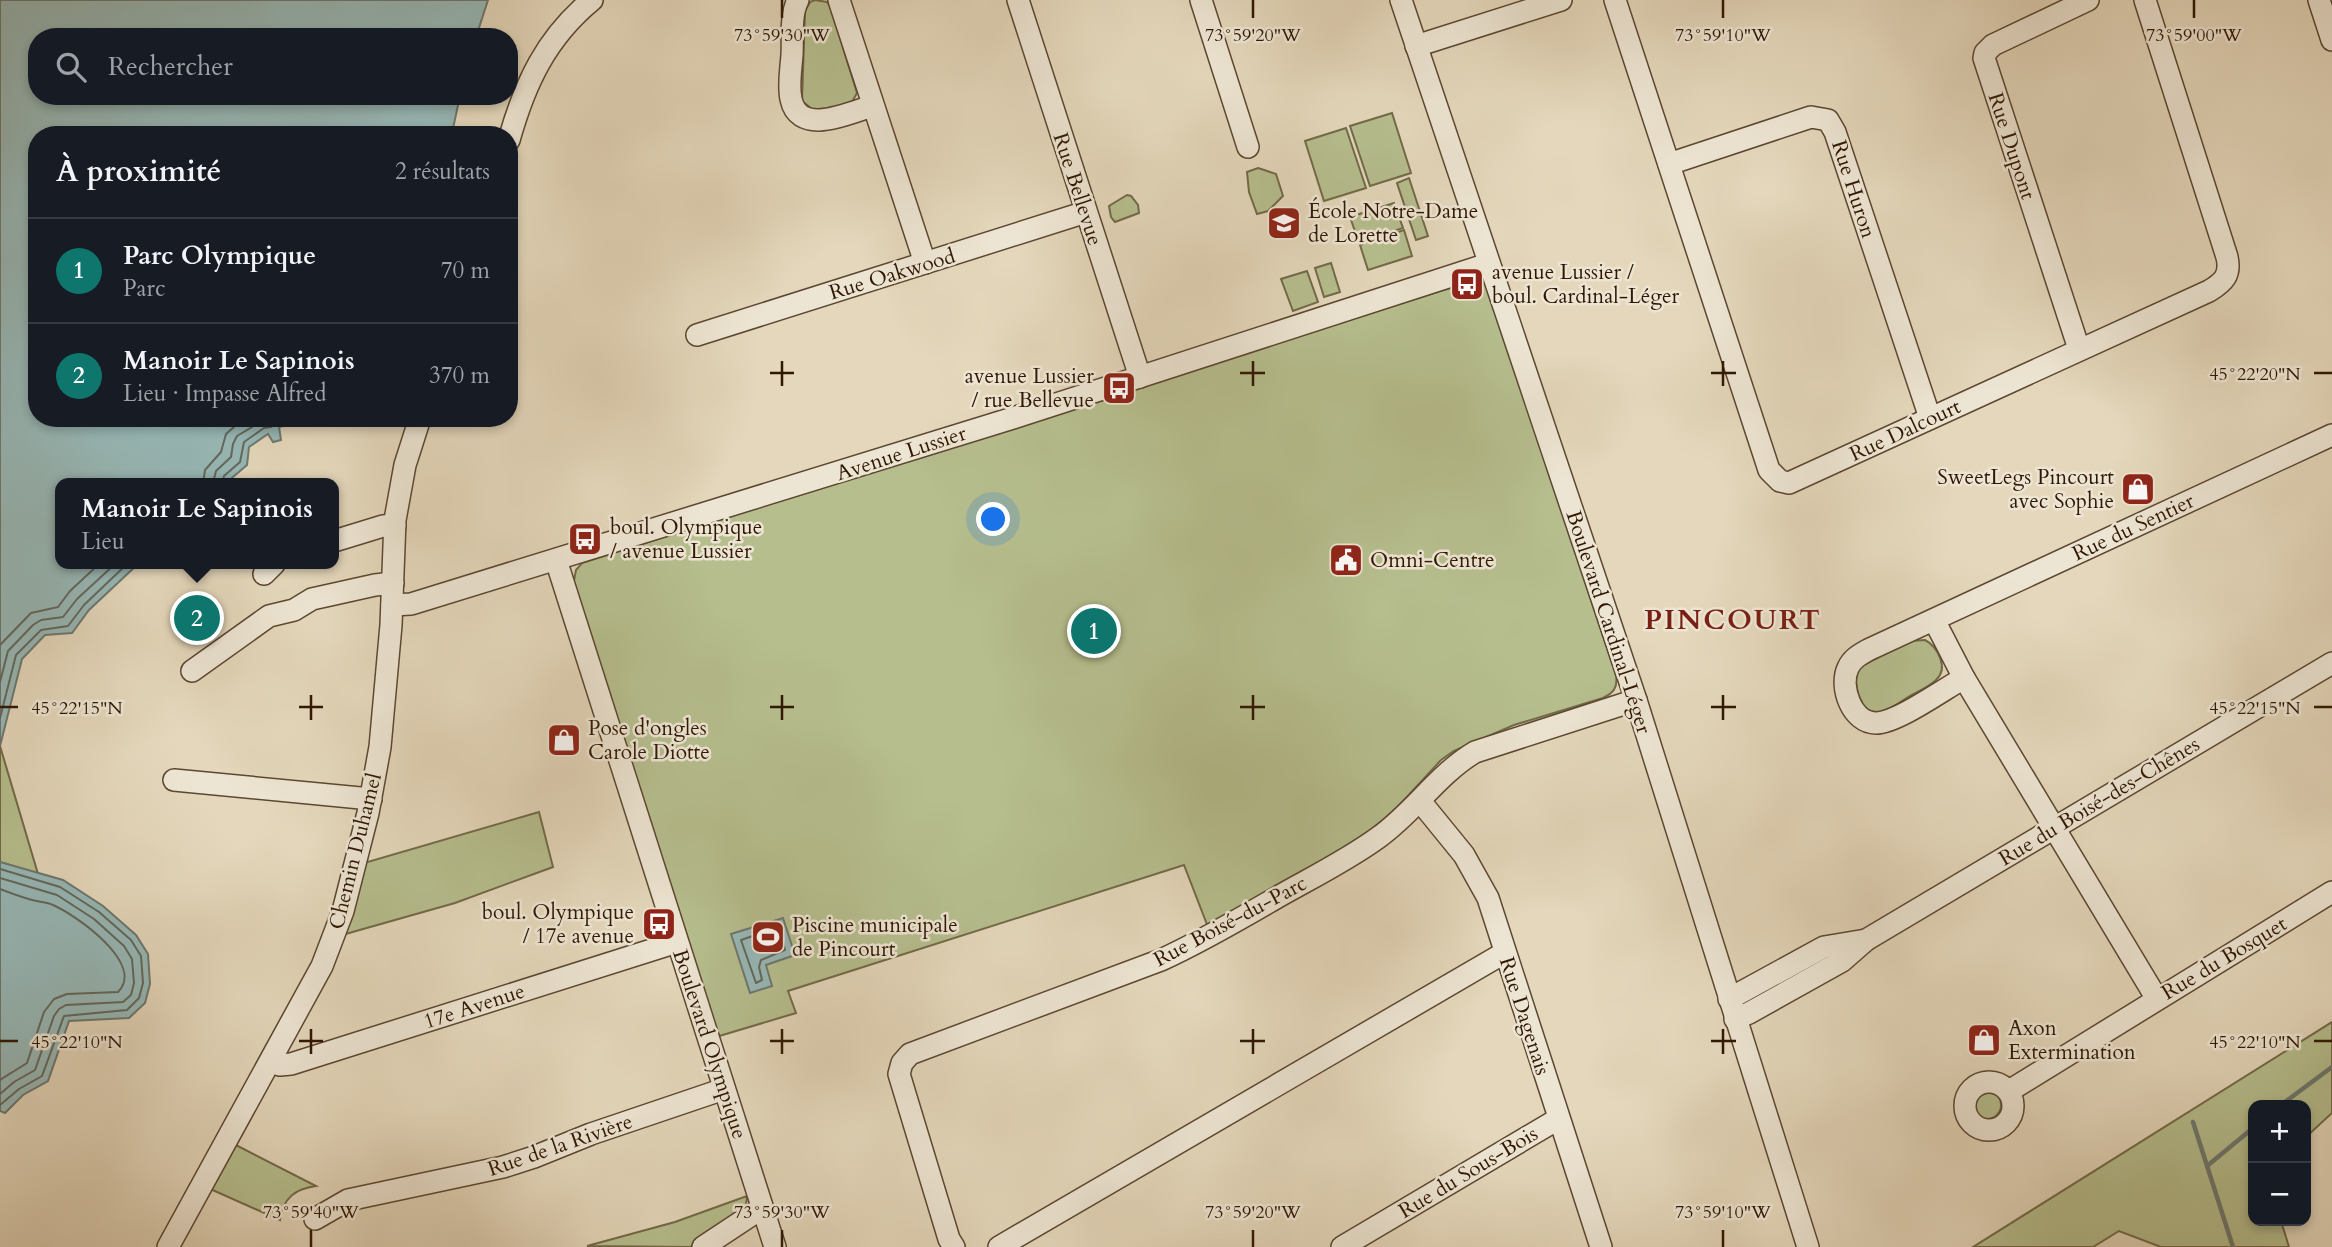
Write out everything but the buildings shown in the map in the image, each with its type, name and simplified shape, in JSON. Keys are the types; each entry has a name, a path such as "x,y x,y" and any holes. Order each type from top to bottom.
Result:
{"street":[{"path":"514,126 527,87 544,53 592,0"},
{"path":"798,0 794,13 790,89 790,97 798,112 804,118 822,121 872,106"},
{"path":"839,0 925,263"},
{"name":"Rue Bellevue","path":"1018,0 1140,377"},
{"path":"1201,0 1248,147"},
{"name":"Boulevard Cardinal-Léger","path":"1401,0 1636,700 1808,1247"},
{"path":"1416,46 1561,0"},
{"name":"Rue Dalcourt","path":"1615,0 1769,470 1773,477 1789,483 2220,285 2229,271 2227,257 2145,0"},
{"name":"Rue Dupont","path":"2079,349 1984,58 1993,45 2088,0"},
{"path":"2319,0 2332,40"},
{"name":"Rue Huron","path":"1669,164 1811,117 1828,120 1835,132 1930,418"},
{"name":"Rue Oakwood","path":"697,335 1086,212"},
{"name":"Avenue Lussier","path":"392,605 411,604 556,560 1140,377 1488,264"},
{"name":"Chemin Duhamel","path":"168,1247 322,966 350,888 371,799 382,730 395,525 405,465 417,427"},
{"name":"Rue du Sentier","path":"1964,678 1887,721 1875,723 1856,713 1846,687 1845,675 1855,657 1868,650 2332,435"},
{"path":"339,539 395,525"},
{"name":"Boulevard Olympique","path":"556,560 775,1247"},
{"path":"191,671 270,616 294,610 312,599 393,583"},
{"path":"1934,620 1964,678 2157,999"},
{"name":"Rue du Boisé-des-Chênes","path":"1732,1009 1749,1013 1842,961 1866,940 2332,663"},
{"name":"Rue Boisé-du-Parc","path":"954,1247 899,1074 902,1063 910,1054 1148,965 1194,945 1352,855 1380,836 1455,765 1475,752 1636,700"},
{"path":"174,780 371,799"},
{"name":"Rue Dagenais","path":"1420,801 1464,855 1488,898 1601,1247"},
{"name":"Rue du Bosquet","path":"2009,1091 2332,892"},
{"name":"17e Avenue","path":"271,1062 291,1064 677,942"},
{"path":"999,1247 1504,953"},
{"name":"Rue de la Rivière","path":"315,1219 348,1200 503,1167 601,1130 724,1089"},
{"name":"Rue du Sous-Bois","path":"1342,1247 1558,1119"},
{"path":"703,1247 762,1208"}],"green space":[{"path":"810,2 827,2 830,6 857,93 852,102 825,112 816,112 802,101 805,11"},
{"path":"1392,113 1411,173 1370,186 1350,126"},
{"path":"1346,128 1366,188 1324,201 1305,141"},
{"path":"1258,168 1276,174 1283,196 1268,211 1257,214 1249,192 1247,172"},
{"path":"1409,178 1428,236 1416,240 1397,183"},
{"path":"1127,195 1138,205 1139,213 1115,222 1109,206"},
{"path":"1394,203 1403,228 1359,243 1350,217"},
{"path":"1404,230 1412,256 1368,270 1360,245"},
{"path":"1331,263 1340,292 1324,297 1315,268"},
{"path":"1307,271 1318,302 1293,311 1281,279"},
{"path":"1472,281 1483,282 1490,291 1616,676 1612,692 1603,698 1514,725 1454,751 1441,760 1394,811 1375,827 1208,927 1184,865 788,991 796,1013 716,1037 573,586 576,570 582,563"},
{"path":"1925,640 1938,653 1942,664 1942,670 1936,680 1887,710 1874,713 1868,710 1858,693 1856,677 1860,667 1909,641"},
{"path":"0,746 38,874 0,862"},
{"path":"539,812 553,867 455,903 342,935 364,863"},
{"path":"2332,1022 2332,1113 2311,1132 2311,1100 2248,1100 2248,1226 2283,1226 2289,1247 2161,1247 2119,1231 2093,1247 1973,1247"},
{"path":"1987,1091 1997,1095 2001,1105 1997,1115 1987,1119 1977,1115 1973,1105 1977,1095"},
{"path":"232,1143 316,1186 302,1189 291,1196 284,1206 280,1220 208,1188"},
{"path":"747,1196 743,1212 690,1247 587,1246 675,1222"}],"water":[{"path":"0,0 488,0 479,28 28,28 28,105 458,105 454,126 28,126 28,427 279,427 281,440 273,442 268,434 249,447 247,465 232,478 55,478 55,569 133,569 89,610 72,633 45,635 22,659 0,746"},
{"path":"0,862 63,880 103,906 136,935 148,954 150,984 145,1003 129,1018 69,1021 48,1081 23,1095 5,1113 0,1111"},
{"path":"783,918 795,955 766,965 772,986 750,993 731,934"}],"waterway":[{"path":"2288,1100 2332,1067"},
{"path":"2193,1122 2233,1247"},
{"path":"2207,1166 2248,1132"}],"place":[{"name":"École Notre-Dame de Lorette","path":"1284,223"},
{"name":"avenue Lussier / boul. Cardinal-Léger","path":"1467,284"},
{"name":"avenue Lussier / rue Bellevue","path":"1119,388"},
{"name":"SweetLegs Pincourt avec Sophie","path":"2138,489"},
{"name":"boul. Olympique / avenue Lussier","path":"585,539"},
{"name":"Omni-Centre","path":"1346,560"},
{"name":"Manoir Le Sapinois","path":"197,618"},
{"name":"Parc Olympique","path":"1094,631"},
{"name":"Pose d'ongles Carole Diotte","path":"564,740"},
{"name":"boul. Olympique / 17e avenue","path":"659,924"},
{"name":"Piscine municipale de Pincourt","path":"768,937"},
{"name":"Axon Extermination","path":"1984,1040"}],"district":[{"name":"PINCOURT","path":"1733,619"}]}
